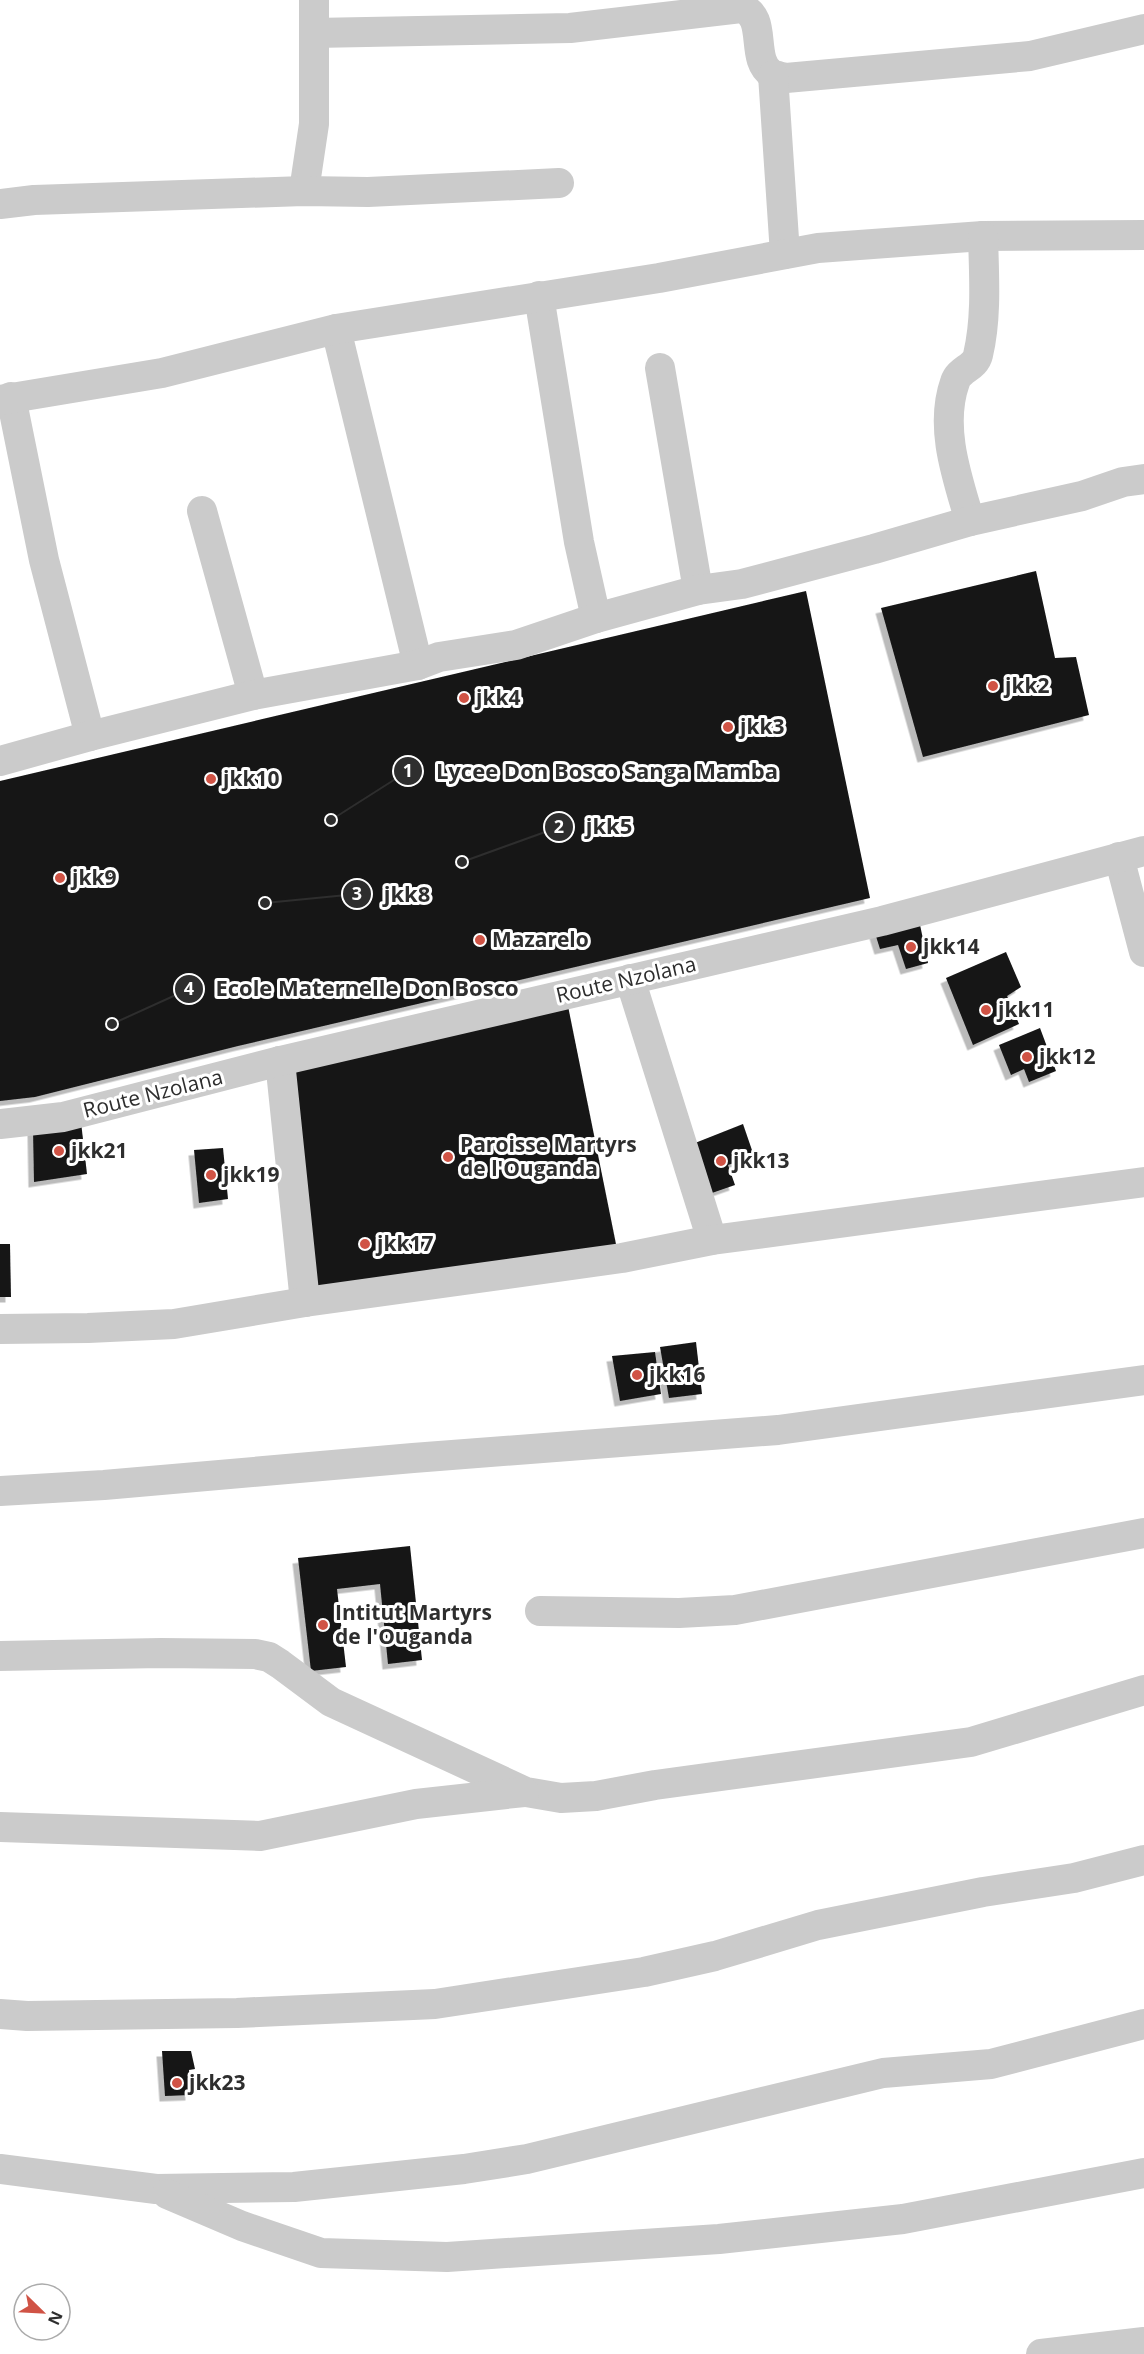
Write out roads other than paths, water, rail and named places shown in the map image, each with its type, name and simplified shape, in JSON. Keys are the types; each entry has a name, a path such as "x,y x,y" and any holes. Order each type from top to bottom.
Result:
{"street":[{"path":"304,191 314,124 314,0"},
{"path":"314,33 570,28 733,7 748,10 754,17 761,56 766,69 773,75 794,78 1030,56 1144,29"},
{"path":"773,75 785,254"},
{"path":"0,204 34,200 304,191 369,192 559,183"},
{"path":"90,736 5,398 162,373 336,328 659,278 818,248 983,236 1144,235"},
{"path":"969,521 950,442 949,419 958,375 974,363 978,352 984,291 983,236"},
{"path":"539,296 579,542 596,618"},
{"path":"336,328 418,665"},
{"path":"660,368 698,590"},
{"path":"0,761 90,736 253,696 418,665 439,657 516,645 596,618 698,590 742,584 969,521 1082,496 1123,482 1144,479"},
{"path":"202,511 253,696"},
{"path":"1131,854 1144,952"},
{"name":"Route Nzolana","path":"0,1124 63,1117 280,1061 882,921 1131,854"},
{"path":"630,979 712,1240"},
{"path":"280,1061 304,1302"},
{"path":"0,1329 174,1324 304,1302 622,1258 712,1240 1144,1182"},
{"path":"0,1491 104,1485 778,1430 1144,1380"},
{"path":"540,1611 680,1613 735,1610 1144,1533"},
{"path":"0,1656 161,1653 255,1654 269,1657 331,1702 526,1792 561,1798 596,1796 655,1785 971,1742 1144,1690"},
{"path":"0,1827 260,1836 416,1804 526,1792"},
{"path":"0,2014 27,2016 237,2013 435,2004 644,1972 715,1956 818,1925 983,1892 1074,1878 1144,1860"},
{"path":"0,2169 156,2189 294,2187 464,2169 527,2159 883,2073 992,2064 1144,2024"},
{"path":"156,2189 242,2226 321,2253 447,2257 719,2240 903,2219 1144,2173"},
{"path":"1041,2354 1144,2342"}],"place":[{"name":"jkk2","path":"993,686"},
{"name":"jkk4","path":"464,698"},
{"name":"jkk3","path":"728,727"},
{"name":"jkk10","path":"211,779"},
{"name":"Lycee Don Bosco Sanga Mamba","path":"331,820"},
{"name":"jkk5","path":"462,862"},
{"name":"jkk9","path":"60,878"},
{"name":"jkk8","path":"265,903"},
{"name":"Mazarelo","path":"480,940"},
{"name":"jkk14","path":"911,947"},
{"name":"jkk11","path":"986,1010"},
{"name":"Ecole Maternelle Don Bosco","path":"112,1024"},
{"name":"jkk12","path":"1027,1057"},
{"name":"jkk21","path":"59,1151"},
{"name":"Paroisse Martyrs de l'Ouganda","path":"448,1157"},
{"name":"jkk13","path":"721,1161"},
{"name":"jkk19","path":"211,1175"},
{"name":"jkk17","path":"365,1244"},
{"name":"jkk16","path":"637,1375"},
{"name":"Intitut Martyrs de l'Ouganda","path":"323,1625"},
{"name":"jkk23","path":"177,2083"}]}
